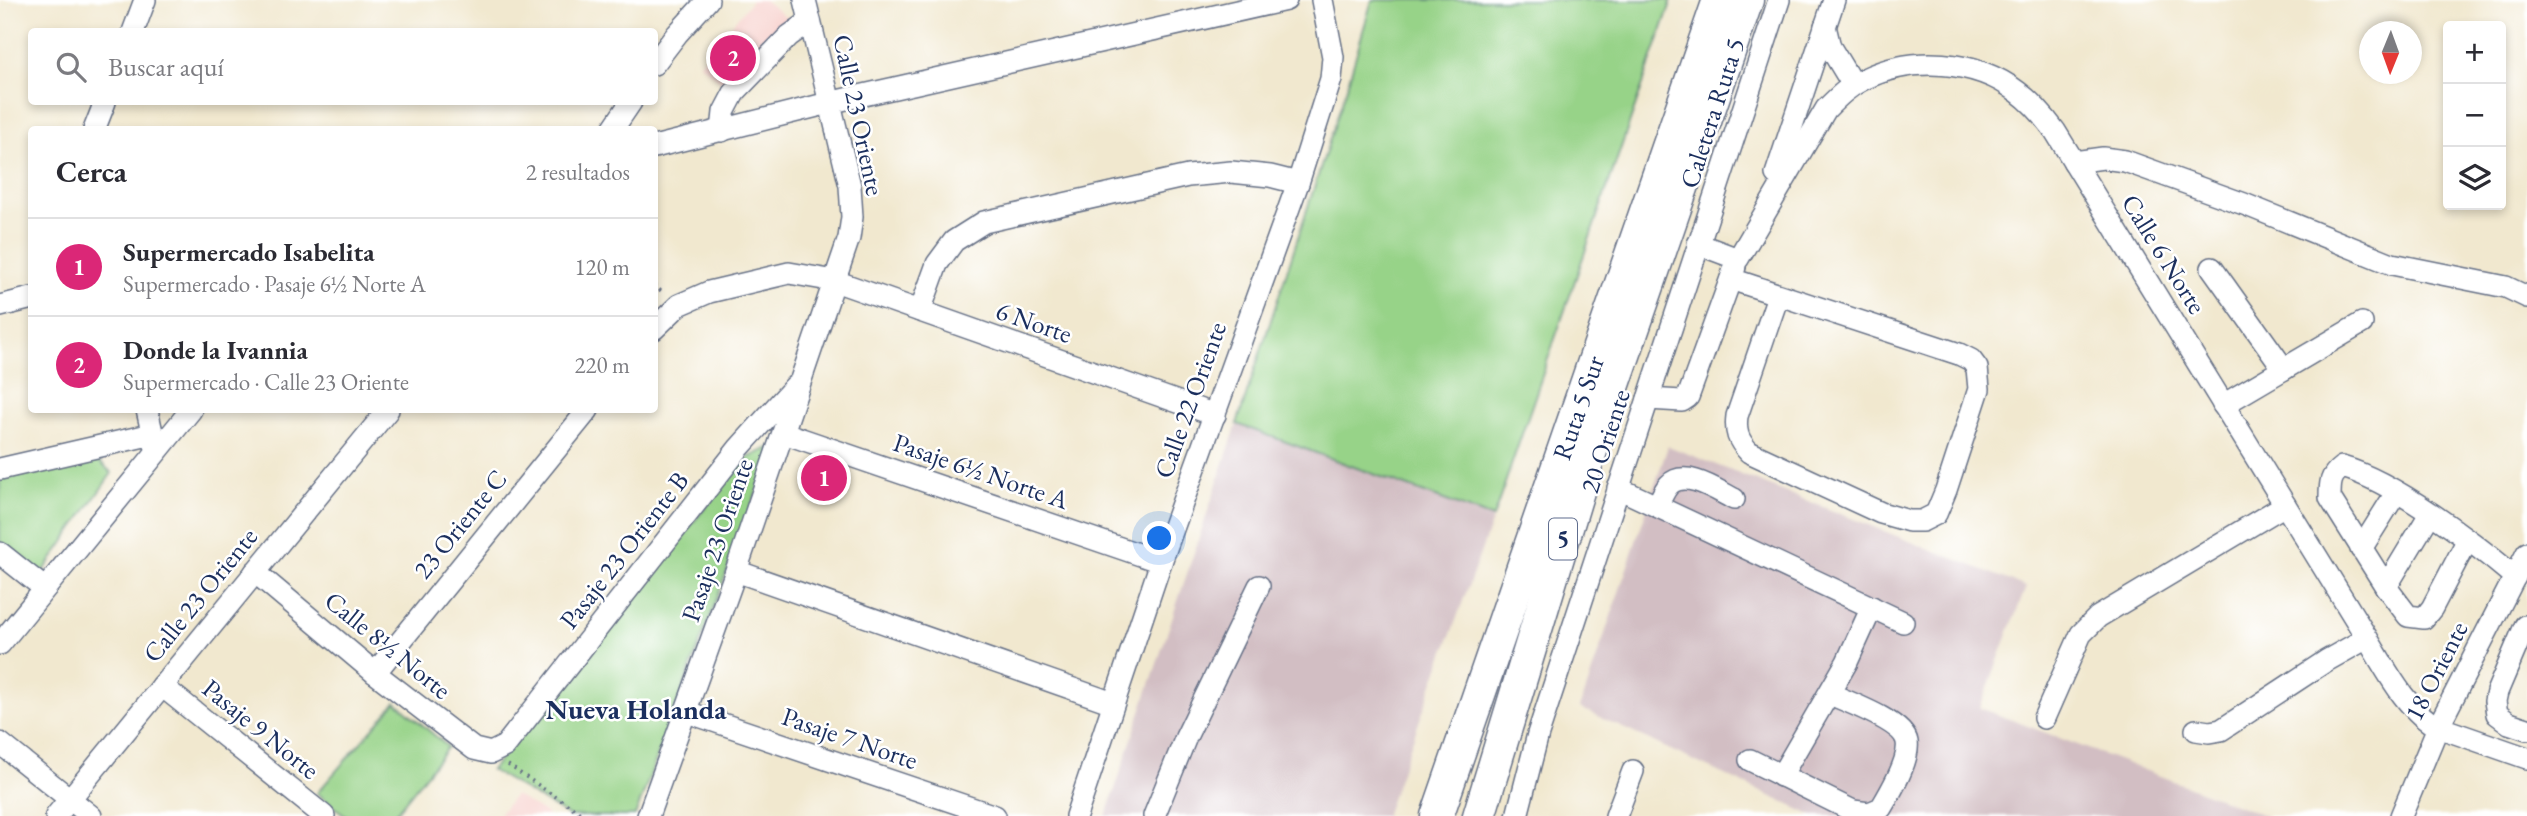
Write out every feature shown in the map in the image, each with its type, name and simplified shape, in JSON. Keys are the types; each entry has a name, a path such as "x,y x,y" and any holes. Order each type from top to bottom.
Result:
{"highway":[{"name":"Ruta 5 Sur","path":"1437,816 1718,0"},
{"name":"Ruta 5 Sur","path":"1479,816 1590,454 1747,0"}],"street":[{"path":"134,28 145,0"},
{"path":"658,59 708,0"},
{"name":"Calle 23 Oriente","path":"805,0 852,201 849,238 835,282"},
{"path":"658,145 830,103 1286,0"},
{"name":"Calle 22 Oriente","path":"1076,816 1161,562 1298,183 1334,69 1322,0"},
{"name":"Caletera Ruta 5","path":"1698,244 1779,0"},
{"path":"1763,216 1834,0"},
{"path":"722,131 724,112 734,93 789,36 810,21"},
{"path":"1825,24 1830,47 1853,86"},
{"name":"Calle 6 Norte","path":"1648,399 1682,401 1689,397 1735,269 1826,109 1853,86 1884,71 1906,65 1933,63 1961,67 1990,76 2016,90 2038,108 2055,131 2408,701 2424,721 2527,758"},
{"path":"96,126 105,105"},
{"path":"616,126 629,114"},
{"path":"2074,162 2104,158 2124,161 2244,204 2392,264 2493,284 2527,297"},
{"path":"920,312 937,264 954,241 984,222 1188,176 1231,172 1270,176 1298,183"},
{"path":"1698,244 1778,296 1971,360 1977,368 1979,389 1936,514 1922,521 1909,521 1881,513 1749,452 1741,443 1735,431 1737,416 1778,296"},
{"name":"20 Oriente","path":"1517,816 1534,746 1698,244"},
{"path":"2212,268 2284,369"},
{"path":"658,325 678,305 709,292 789,273 835,282"},
{"name":"6 Norte","path":"835,282 1215,415"},
{"name":"Pasaje 23 Oriente","path":"648,816 687,712 835,282"},
{"path":"0,306 28,297"},
{"path":"2224,405 2362,323"},
{"name":"Pasaje 23 Oriente B","path":"491,753 505,746 739,448 801,379"},
{"path":"148,413 155,442"},
{"path":"0,644 155,442 188,413"},
{"name":"Calle 23 Oriente","path":"56,816 386,413"},
{"name":"23 Oriente C","path":"375,673 586,413"},
{"name":"Pasaje 6½ Norte A","path":"784,432 1161,562"},
{"path":"0,469 155,442"},
{"path":"2467,541 2432,608 2424,618 2408,616 2386,587 2330,498 2330,481 2334,473 2342,467 2364,473 2430,514 2467,541 2515,577"},
{"path":"1657,505 1670,485 1677,480 1697,481 1734,499"},
{"path":"1618,488 1903,622"},
{"path":"2361,549 2396,493"},
{"path":"2044,718 2081,634 2098,617 2285,505"},
{"path":"2386,587 2430,514"},
{"path":"0,553 44,588"},
{"name":"18 Oriente","path":"2401,816 2438,727 2527,554"},
{"path":"736,571 1113,703"},
{"name":"Calle 8½ Norte","path":"255,572 375,673 474,749 491,753"},
{"path":"1154,816 1186,737 1259,586"},
{"path":"1781,776 1830,694 1872,607"},
{"path":"2525,626 2495,701 2497,714 2509,723 2527,729"},
{"path":"2196,730 2221,730 2326,661 2367,638"},
{"path":"2476,653 2506,670"},
{"name":"Pasaje 9 Norte","path":"162,685 324,816"},
{"path":"1750,760 1853,811 1869,813 1881,808 1906,758 1908,744 1905,735 1874,713 1830,694"},
{"name":"Pasaje 7 Norte","path":"687,712 995,816"},
{"path":"0,743 91,816"},
{"path":"1615,816 1633,771"}],"path":[{"path":"491,753 585,816"}],"shaded area":[{"path":"752,0 764,0 791,21 734,92 700,64"},
{"path":"1237,424 1493,518 1385,816 1106,816"},
{"path":"1668,446 2026,587 1980,708 2266,816 1813,816 1580,708"},
{"path":"515,795 549,816 498,816"}],"green space":[{"path":"1372,0 1672,0 1493,518 1237,424 1346,90"},
{"path":"774,446 635,816 569,816 491,770 745,459"},
{"path":"94,457 112,473 41,575 0,543 0,479"},
{"path":"396,702 448,747 393,816 346,816 317,793"}],"place":[{"name":"Donde la Ivannia","path":"733,58"},
{"name":"Supermercado Isabelita","path":"824,478"}],"district":[{"name":"Nueva Holanda","path":"636,709"}]}
